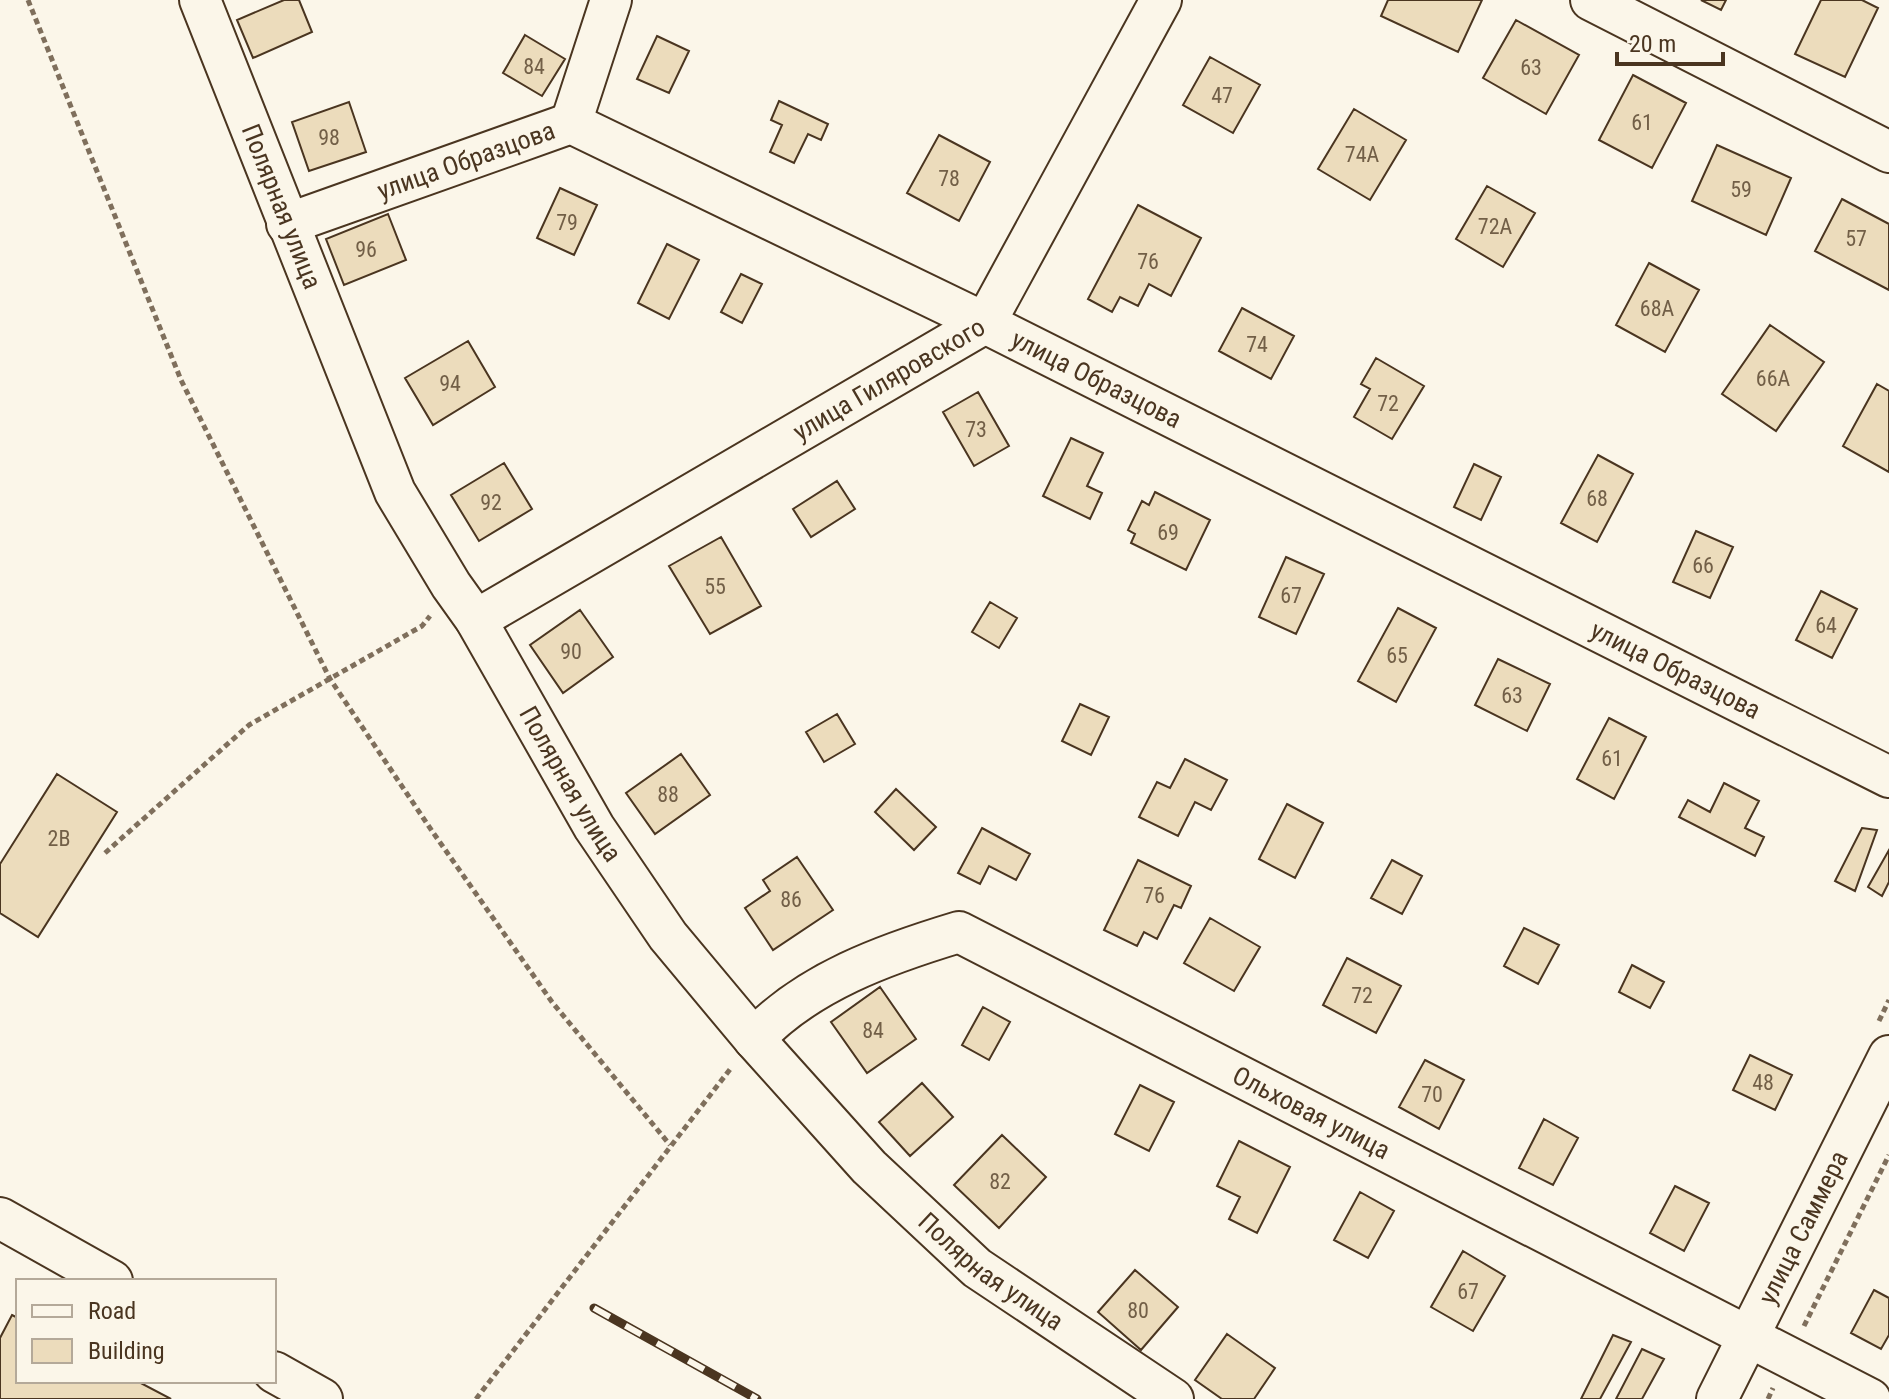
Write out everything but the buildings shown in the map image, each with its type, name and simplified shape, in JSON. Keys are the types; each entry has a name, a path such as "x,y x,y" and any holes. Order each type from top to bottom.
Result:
{"street":[{"name":"Полярная улица","path":"200,0 395,492 451,585 476,620 594,827 668,936 754,1039 869,1167 977,1268 1173,1399"},
{"path":"571,123 611,0"},
{"name":"улица Гиляровского","path":"476,620 985,323 1161,0"},
{"path":"1591,0 1889,152"},
{"name":"улица Образцова","path":"287,224 571,123 985,323 1889,777"},
{"name":"Ольховая улица","path":"754,1039 773,1018 842,977 900,950 959,932 1870,1399"},
{"name":"улица Саммера","path":"1717,1399 1889,1056"},
{"path":"0,1218 108,1279"},
{"path":"276,1373 322,1399"}],"path":[{"path":"28,0 181,380 330,679 552,1002 670,1145"},
{"path":"105,853 249,725 422,626 451,585"},
{"path":"476,1399 754,1039"},
{"path":"1768,1399 1889,1155"}],"railway":[{"path":"594,1308 757,1399"}]}
